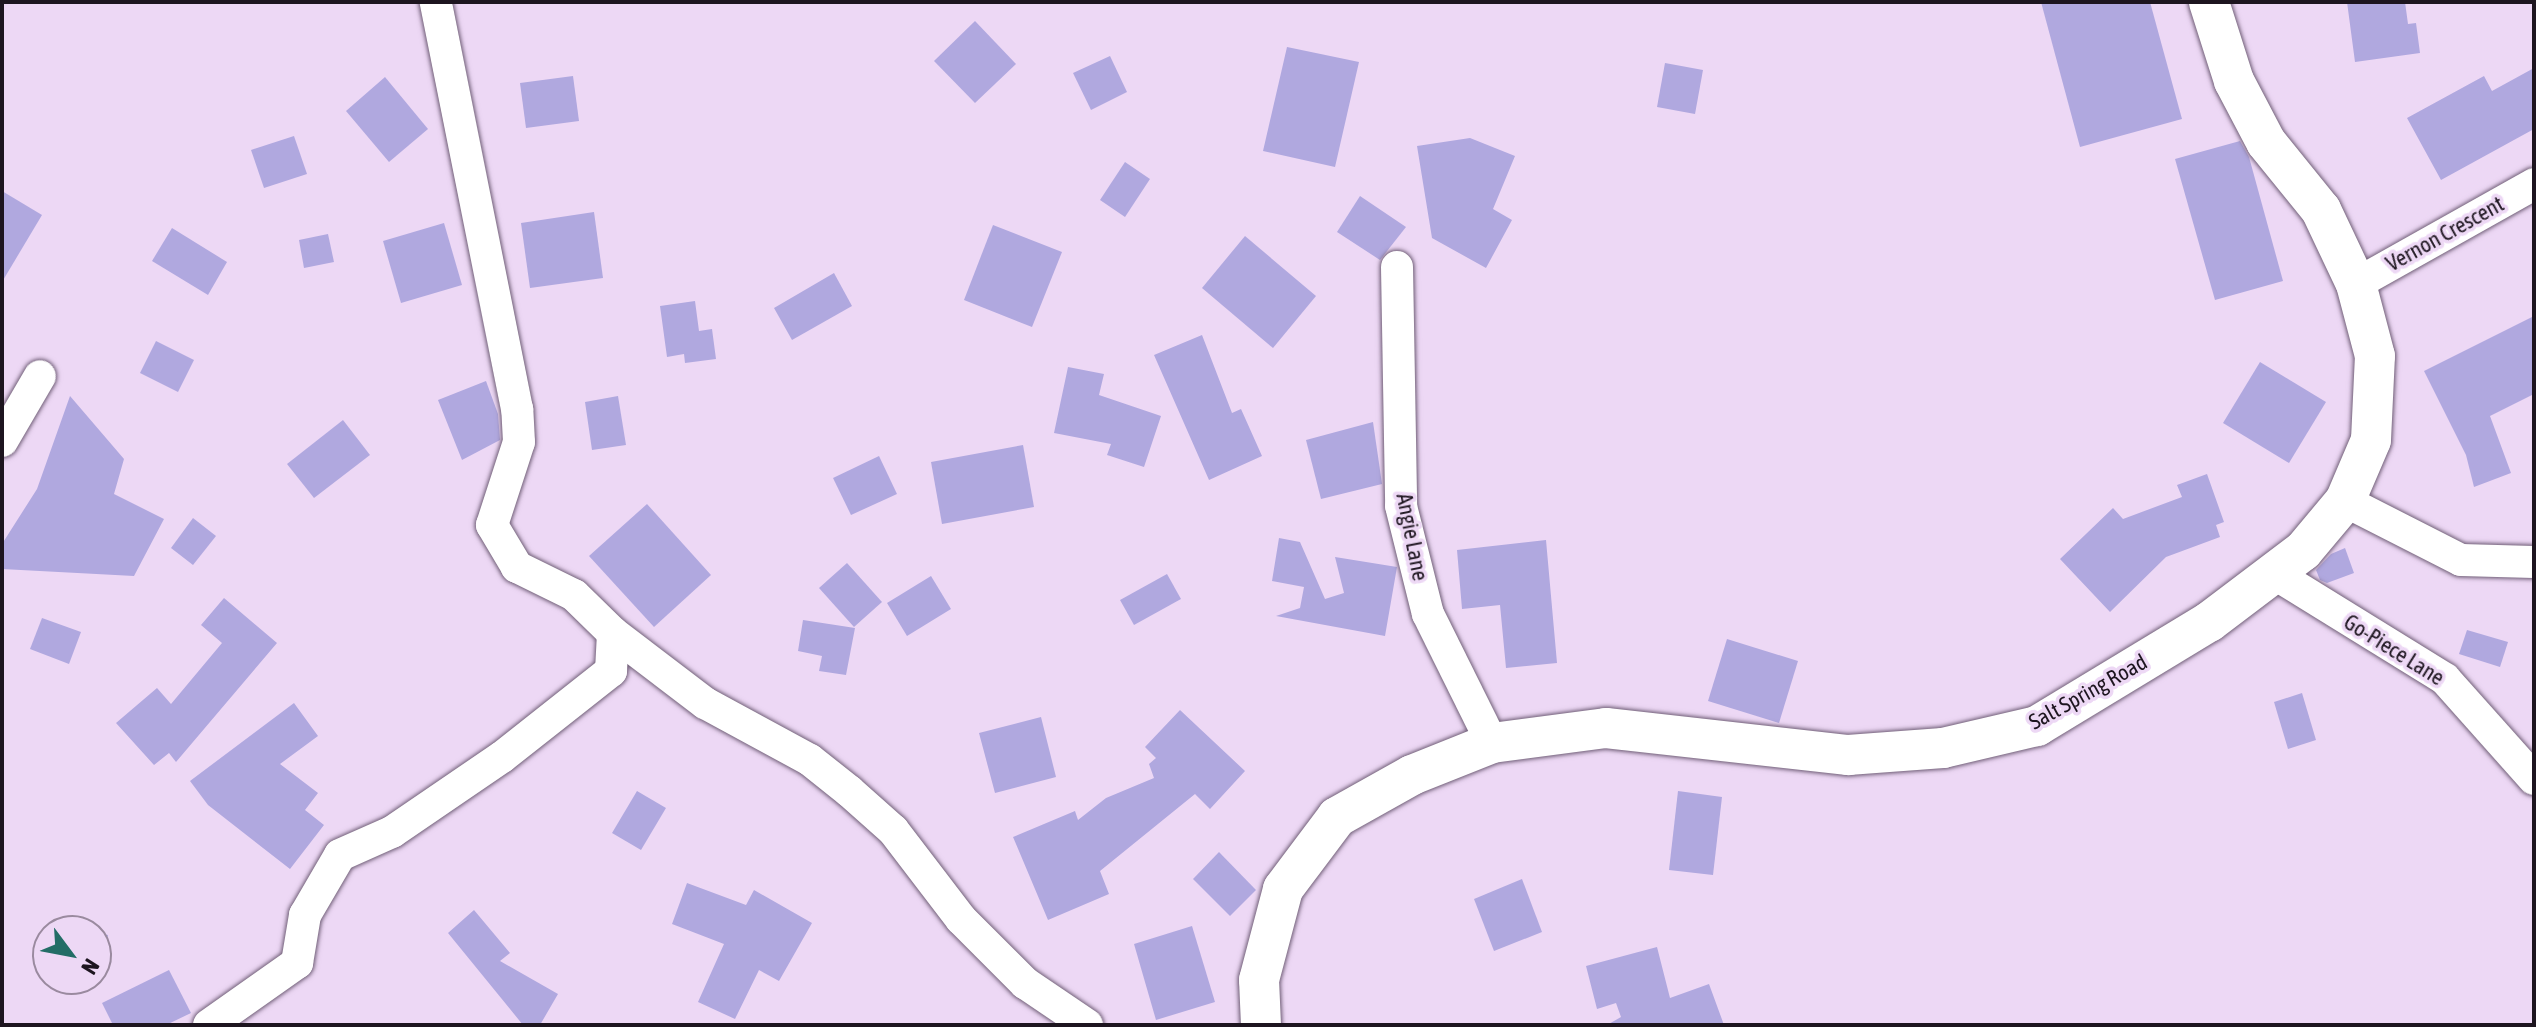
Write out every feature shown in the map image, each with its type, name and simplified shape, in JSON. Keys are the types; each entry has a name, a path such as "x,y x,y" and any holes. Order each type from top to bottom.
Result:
{"street":[{"path":"436,2 517,409 519,442 492,525 517,567 574,595 613,633 705,703 810,760 849,791 893,830 961,919 1025,983 1087,1025"},
{"name":"Salt Spring Road","path":"1261,1025 1259,980 1283,889 1337,817 1412,775 1492,743 1606,728 1848,755 1943,748 2037,726 2209,622 2303,551 2345,501 2372,426 2375,356 2356,284 2321,210 2266,142 2234,81 2209,2"},
{"name":"Vernon Crescent","path":"2356,284 2534,184"},
{"name":"Angie Lane","path":"1397,267 1401,506 1428,614 1492,743"},
{"path":"2,441 40,376"},
{"path":"2345,501 2461,560 2534,562"},
{"name":"Go-Piece Lane","path":"2272,572 2445,679 2534,779"},
{"path":"209,1025 297,963 305,915 340,855 392,832 478,774 611,671 613,633"}],"building":[{"path":"2041,2 2150,2 2182,119 2080,147"},
{"path":"2347,2 2405,2 2408,24 2416,23 2420,53 2355,62"},
{"path":"975,21 1016,64 975,103 934,61"},
{"path":"1287,47 1359,62 1335,167 1263,151"},
{"path":"1110,56 1127,92 1091,110 1073,73"},
{"path":"1665,63 1703,70 1695,114 1657,107"},
{"path":"2534,68 2534,129 2441,180 2407,118 2484,76 2492,91"},
{"path":"573,76 579,121 526,128 520,83"},
{"path":"385,77 428,129 389,162 346,111"},
{"path":"294,136 307,174 264,188 251,150"},
{"path":"1470,138 1515,156 1493,209 1512,220 1486,268 1432,238 1417,146"},
{"path":"2240,141 2249,157 2283,281 2215,300 2175,159"},
{"path":"1125,162 1150,179 1125,217 1100,200"},
{"path":"2,191 42,215 2,282"},
{"path":"1360,196 1406,227 1380,260 1337,232"},
{"path":"594,212 603,278 530,288 521,223"},
{"path":"444,223 462,285 401,303 383,241"},
{"path":"993,225 1062,252 1032,327 964,300"},
{"path":"172,228 227,262 208,295 152,261"},
{"path":"328,234 334,262 304,268 299,240"},
{"path":"1245,236 1316,296 1273,348 1202,288"},
{"path":"834,273 852,306 792,340 774,308"},
{"path":"695,301 699,331 712,329 716,359 685,363 684,354 667,357 660,306"},
{"path":"2534,316 2534,394 2490,416 2511,473 2474,487 2466,455 2424,371"},
{"path":"1202,335 1232,413 1241,409 1262,456 1209,480 1154,355"},
{"path":"156,341 194,360 178,392 140,373"},
{"path":"2260,362 2326,402 2289,463 2223,423"},
{"path":"1068,367 1104,374 1099,395 1161,416 1144,467 1107,455 1111,444 1054,433"},
{"path":"486,381 498,414 500,440 462,460 438,400"},
{"path":"70,396 124,459 114,494 164,519 134,576 2,569 2,544 37,489"},
{"path":"618,396 626,445 592,450 585,402"},
{"path":"343,420 370,455 314,498 287,464"},
{"path":"1373,422 1382,484 1321,499 1306,440"},
{"path":"1023,445 1034,507 942,524 931,462"},
{"path":"879,456 897,494 851,515 833,478"},
{"path":"2207,474 2224,522 2216,525 2220,537 2166,557 2110,612 2060,559 2113,508 2123,519 2182,497 2177,485"},
{"path":"647,504 711,575 654,627 589,556"},
{"path":"193,518 216,536 193,565 171,548"},
{"path":"1279,538 1300,542 1325,599 1344,593 1335,557 1397,567 1385,636 1276,616 1300,608 1304,587 1272,581"},
{"path":"1546,540 1557,663 1506,668 1500,605 1462,609 1457,550"},
{"path":"2345,548 2354,573 2327,583 2320,580 2316,570 2331,554"},
{"path":"847,563 882,602 854,627 819,588"},
{"path":"1167,574 1181,599 1134,625 1120,600"},
{"path":"931,576 951,609 907,636 887,603"},
{"path":"224,598 277,643 176,762 169,753 154,765 116,723 157,688 171,704 222,643 201,625"},
{"path":"42,618 81,632 69,664 30,649"},
{"path":"803,620 855,628 846,675 819,671 822,656 798,651"},
{"path":"2467,630 2508,642 2500,667 2459,654"},
{"path":"1727,639 1798,661 1779,723 1708,701"},
{"path":"2302,693 2316,740 2288,749 2274,702"},
{"path":"294,703 318,736 280,764 318,793 305,810 324,825 290,869 208,805 190,781"},
{"path":"1180,710 1245,771 1210,809 1195,794 1100,871 1109,894 1048,920 1013,837 1075,811 1078,820 1106,798 1154,778 1149,764 1156,758 1145,747"},
{"path":"1041,717 1056,777 995,793 979,733"},
{"path":"637,791 666,808 641,850 612,833"},
{"path":"1678,791 1722,797 1713,875 1669,870"},
{"path":"1219,852 1256,890 1230,916 1193,879"},
{"path":"1522,879 1542,932 1494,951 1474,899"},
{"path":"687,883 746,905 754,890 812,923 779,981 759,970 735,1019 698,1002 724,944 672,924"},
{"path":"474,910 510,953 500,961 558,994 540,1025 523,1025 448,933"},
{"path":"1192,926 1215,1002 1156,1020 1134,944"},
{"path":"1657,947 1670,998 1709,984 1724,1025 1607,1025 1621,1017 1616,1003 1597,1009 1586,966"},
{"path":"169,970 191,1013 166,1025 113,1025 102,1003"}]}
